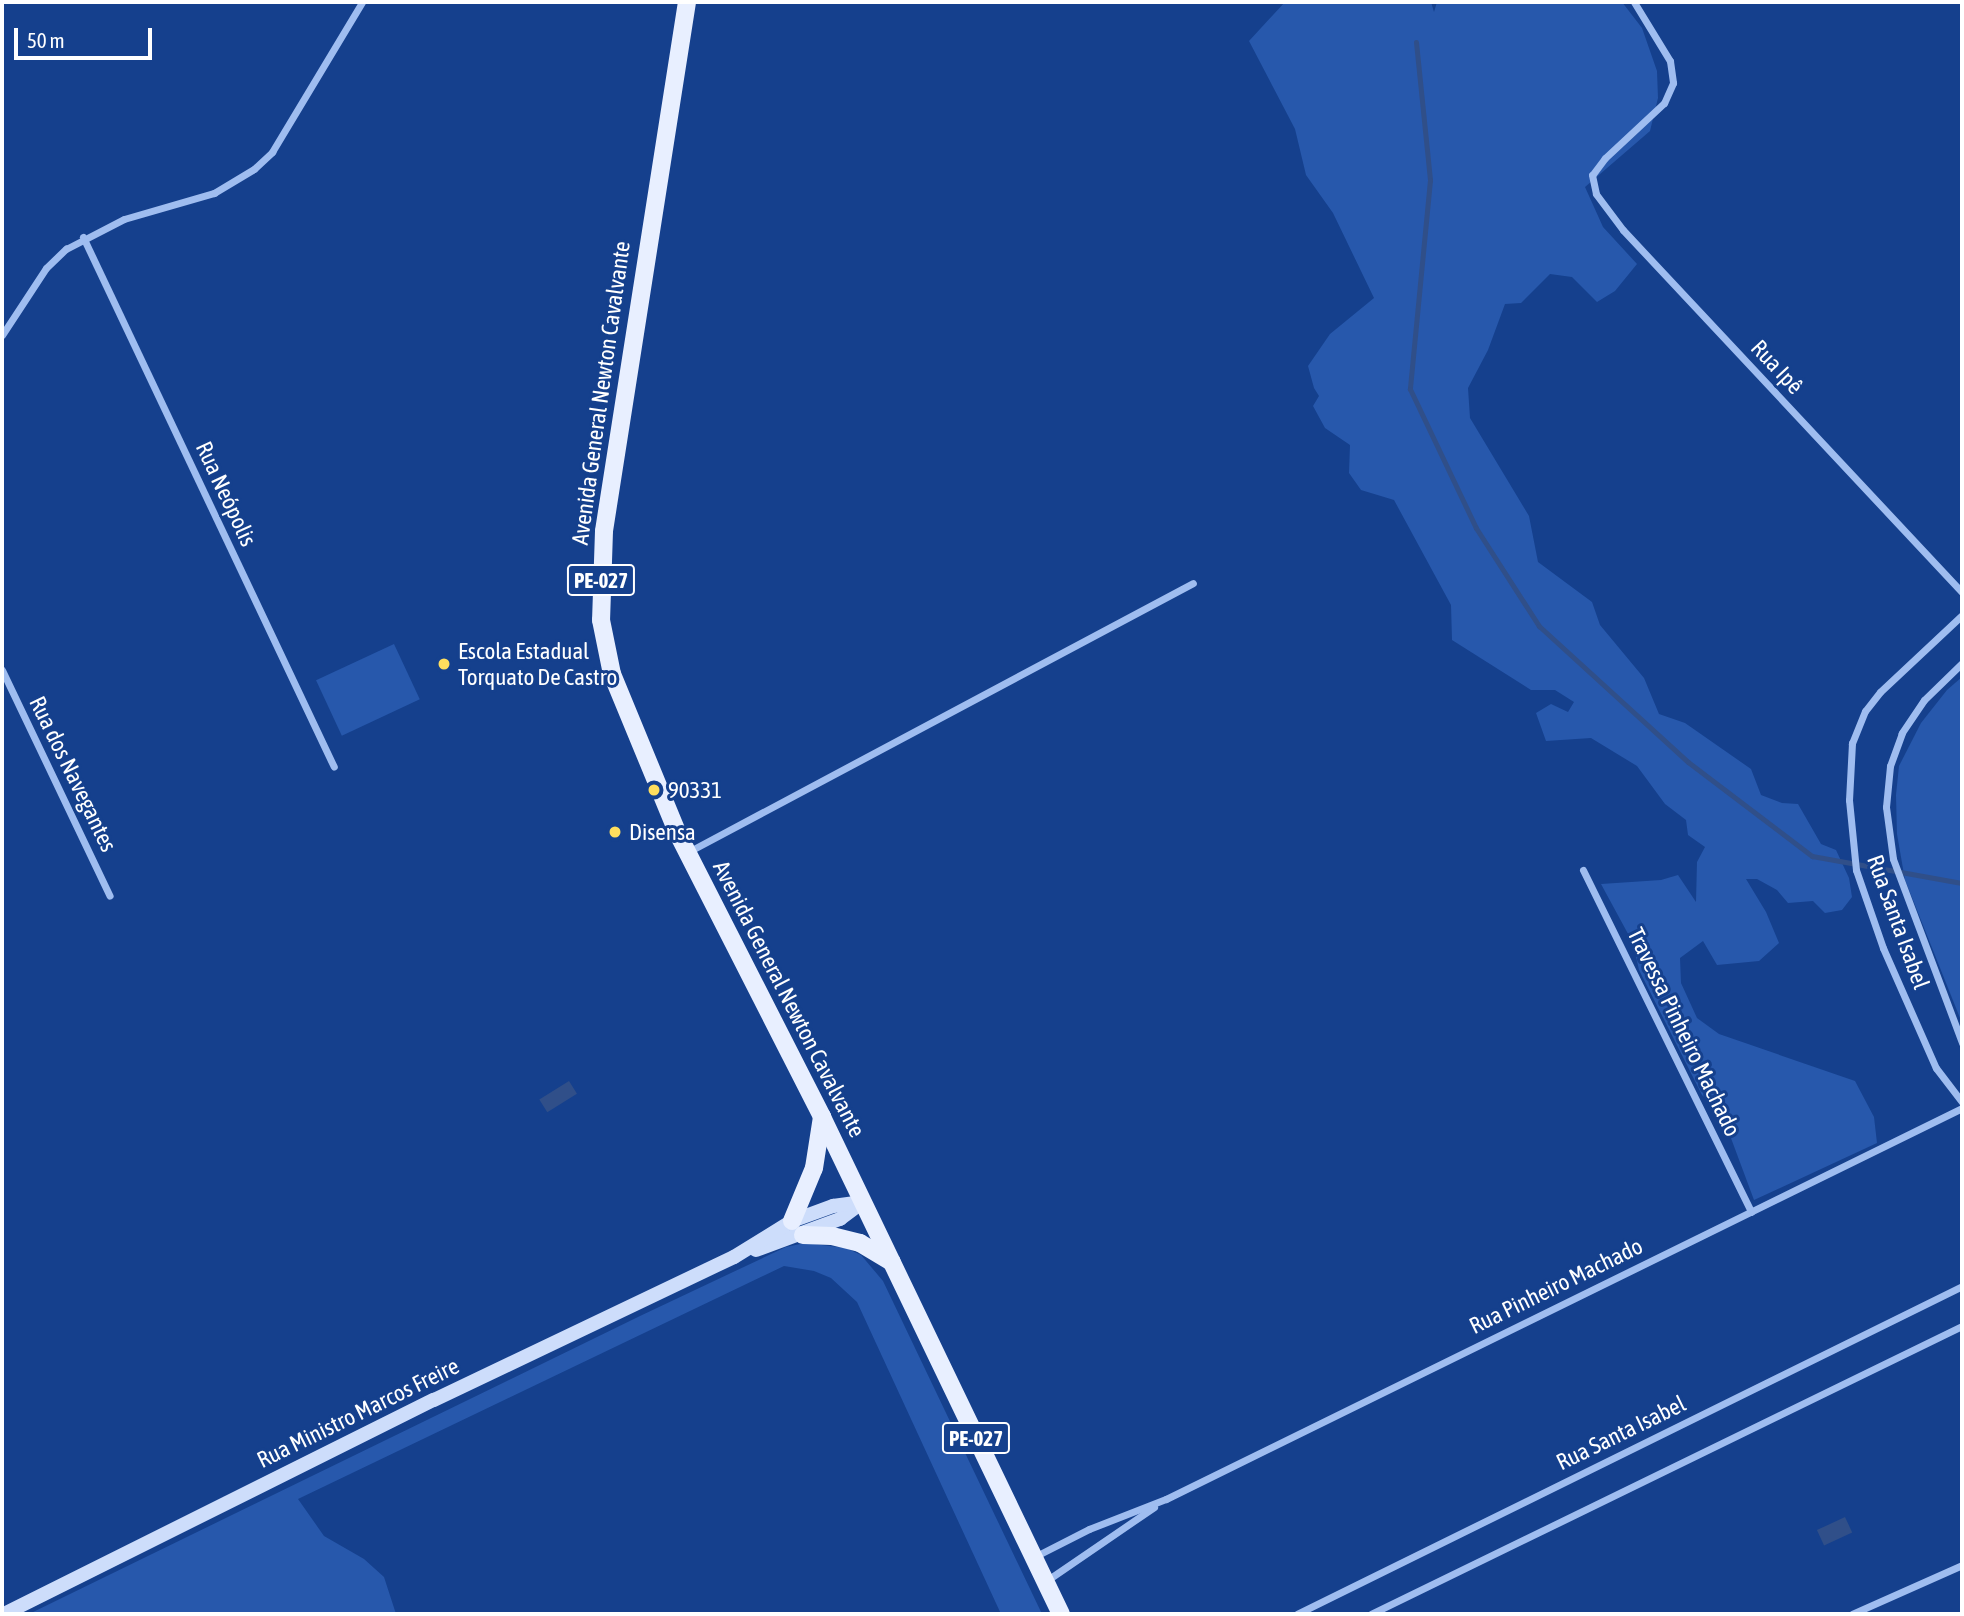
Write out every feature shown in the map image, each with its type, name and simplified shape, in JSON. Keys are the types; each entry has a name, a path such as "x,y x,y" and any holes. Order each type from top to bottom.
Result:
{"main road":[{"name":"Avenida General Newton Cavalvante","path":"687,2 604,531 601,620 612,674 662,799 822,1117 1061,1614"},
{"path":"822,1117 814,1168 797,1228 860,1243 891,1262"},
{"name":"Rua Ministro Marcos Freire","path":"4,1614 434,1400 797,1228 833,1206 861,1202"}],"street":[{"path":"2,335 46,268 83,237 124,219 214,193 254,169 272,152 362,2"},
{"name":"Rua Ipê","path":"1634,2 1670,61 1673,83 1664,103 1655,114 1605,158 1592,174 1593,184 1606,209 1962,593"},
{"name":"Rua Neópolis","path":"83,237 334,767"},
{"path":"688,853 1193,583"},
{"name":"Rua Santa Isabel","path":"1962,615 1880,692 1861,720 1852,744 1850,762 1852,853 1856,870 1883,948 1916,1026 1936,1068 1962,1102"},
{"name":"Rua Santa Isabel","path":"1962,663 1924,701 1897,745 1890,766 1886,807 1893,859 1962,1043"},
{"name":"Rua dos Navegantes","path":"2,670 110,896"},
{"name":"Travessa Pinheiro Machado","path":"1583,870 1751,1212"},
{"name":"Rua Pinheiro Machado","path":"1166,1499 1962,1108"},
{"name":"Rua Santa Isabel","path":"1297,1614 1962,1286"},
{"path":"1371,1614 1962,1326"},
{"path":"1034,1557 1089,1529 1166,1499"},
{"path":"1046,1581 1166,1499"},
{"path":"1853,1614 1962,1565"}],"shaded area":[{"path":"1285,2 1431,2 1434,12 1437,2 1622,2 1642,28 1657,71 1658,98 1650,131 1585,187 1603,227 1637,264 1615,291 1597,302 1572,277 1550,274 1521,303 1505,304 1488,350 1468,388 1470,418 1529,516 1538,562 1592,602 1600,625 1644,678 1659,714 1685,723 1751,769 1761,795 1782,803 1798,804 1821,844 1836,850 1849,878 1852,897 1842,910 1825,913 1813,901 1788,903 1777,890 1757,879 1746,879 1766,912 1779,943 1759,961 1717,965 1703,941 1680,958 1681,983 1697,1018 1719,1034 1855,1081 1874,1117 1877,1143 1754,1200 1722,1114 1702,1095 1639,970 1633,943 1601,884 1661,880 1678,875 1696,902 1697,862 1705,847 1688,835 1686,820 1665,804 1637,766 1591,738 1546,741 1536,713 1551,704 1568,712 1574,702 1555,690 1531,690 1452,640 1451,605 1394,500 1361,490 1349,473 1350,445 1325,428 1313,406 1319,396 1308,366 1330,334 1374,298 1333,213 1306,175 1295,129 1249,41"},
{"path":"394,644 420,699 342,736 316,680"},
{"path":"1962,677 1962,1023 1905,880 1897,834 1896,795 1899,766 1921,723 1947,690"},
{"path":"569,1081 577,1094 547,1112 539,1100"},
{"path":"805,1243 846,1248 861,1255 883,1281 1042,1614 1001,1614 857,1302 831,1278 814,1271 784,1266 298,1499 324,1536 364,1559 384,1577 396,1614 29,1614 640,1316 786,1247"},
{"path":"1845,1517 1852,1532 1824,1546 1817,1530"}],"waterway":[{"path":"1416,42 1430,180 1410,389 1476,528 1539,626 1688,762 1812,856 1962,883"}],"place":[{"name":"Escola Estadual Torquato De Castro","path":"444,664"},
{"name":"90331","path":"654,790"},
{"name":"Disensa","path":"615,832"}]}
